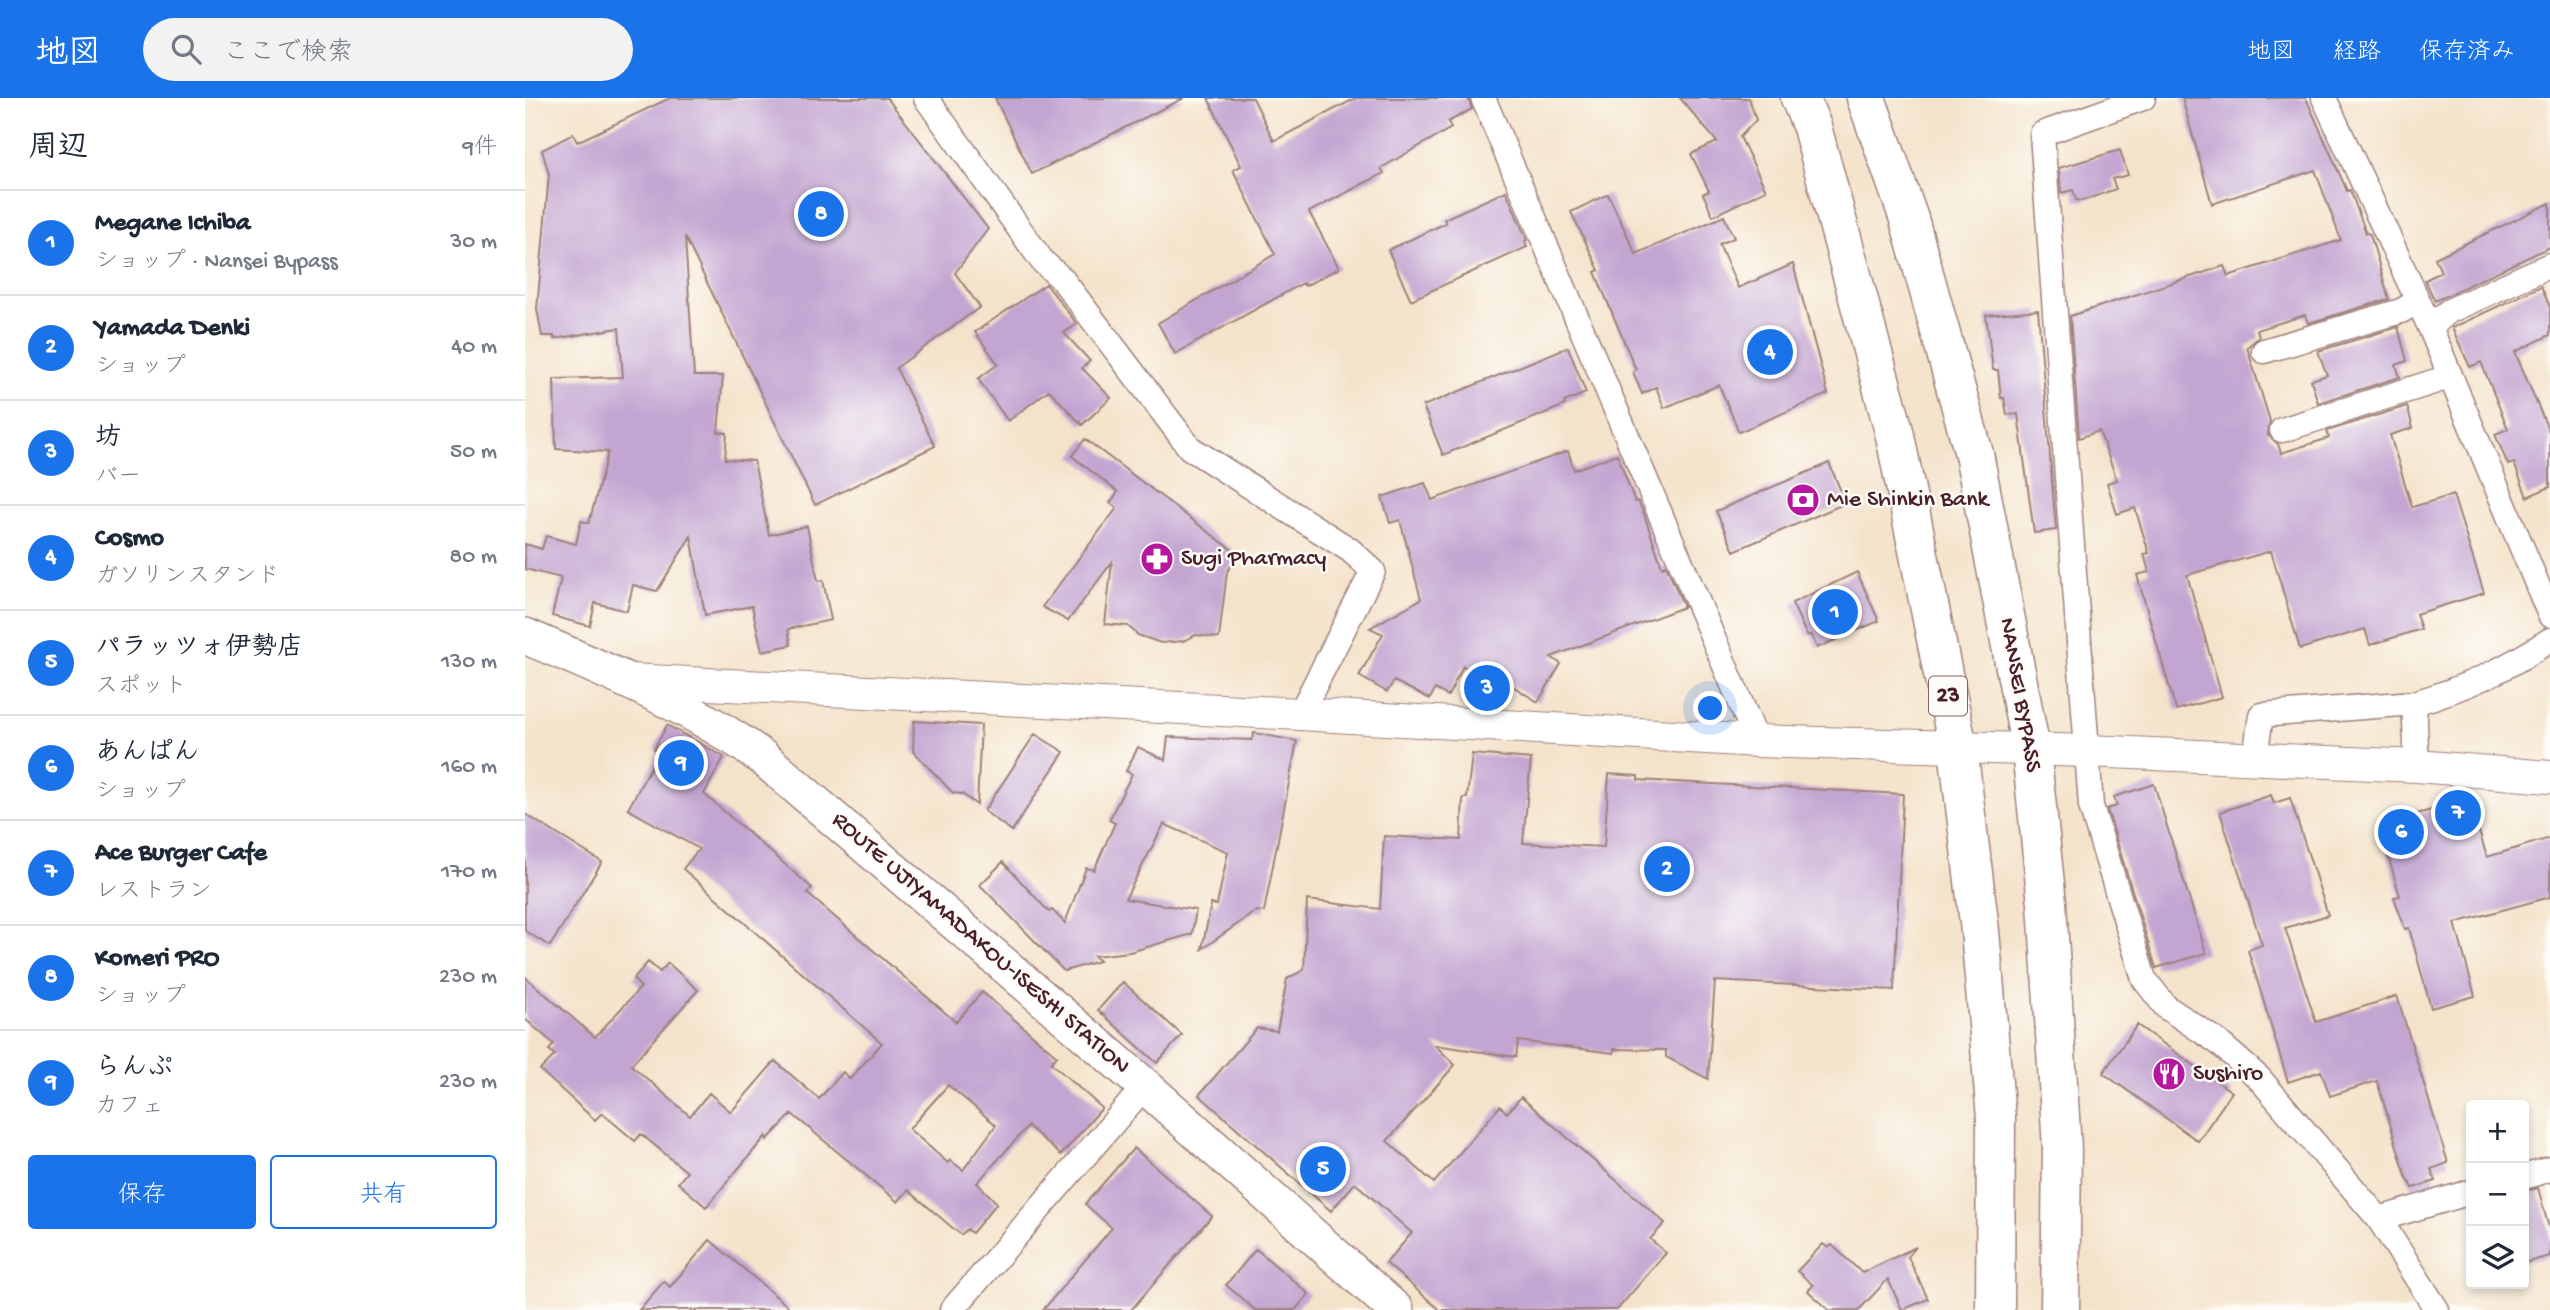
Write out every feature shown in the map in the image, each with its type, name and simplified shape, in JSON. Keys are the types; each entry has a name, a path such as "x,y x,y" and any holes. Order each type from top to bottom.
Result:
{"highway":[{"name":"23","path":"1800,98 1815,140 1894,430 1958,748 1980,931 1996,1118 1995,1310"},
{"name":"NANSEI BYPASS","path":"1866,98 1909,219 1974,454 2031,750 2047,903 2062,1149 2060,1310"}],"main road":[{"name":"ROUTE UJIYAMADAKOU-ISESHI STATION","path":"525,636 629,680 718,726 762,757 1146,1086 1396,1310"}],"street":[{"path":"926,98 1043,262 1062,279 1190,448 1350,550 1373,572 1300,714"},
{"path":"1483,98 1757,741"},
{"path":"2143,98 2042,134 2091,806 2144,979 2166,1007 2218,1042 2260,1079 2379,1219 2437,1310"},
{"path":"2324,98 2430,327 2550,615"},
{"path":"2430,327 2449,311 2550,265"},
{"path":"2264,351 2400,311 2418,301"},
{"path":"2282,430 2449,377"},
{"path":"2255,758 2260,715 2414,703 2455,691 2502,671 2550,640"},
{"path":"629,680 1300,714 1757,741 2088,751 2417,766 2550,778"},
{"path":"2414,703 2417,766"},
{"path":"952,1310 1146,1086"},
{"path":"2529,1175 2550,1169"},
{"path":"2379,1219 2466,1193"}],"building":[{"path":"670,98 887,98 988,229 955,273 980,307 896,368 935,446 815,505 685,237 694,376 723,376 718,432 727,433 725,459 754,461 769,535 807,526 818,581 823,580 831,620 788,629 791,645 762,651 752,606 705,615 691,536 657,591 633,585 627,611 595,603 590,626 552,616 561,578 525,569 525,544 542,549 546,536 576,544 581,521 589,523 608,452 556,449 554,379 623,377 619,328 554,339 554,336 542,336 537,309 549,174 542,150 573,134 577,142"},
{"path":"995,98 1184,98 1032,174"},
{"path":"1208,98 1253,98 1274,141 1356,98 1468,98 1472,109 1448,122 1451,128 1381,168 1384,173 1309,212 1339,268 1305,286 1303,283 1175,354 1158,323 1275,254 1233,170 1241,166"},
{"path":"1680,98 1749,98 1756,120 1740,137 1766,190 1713,216 1703,194 1709,191 1691,154 1717,142"},
{"path":"2182,98 2306,98 2347,191 2350,190 2366,233 2370,234 2389,299 2308,323 2305,315 2257,330 2259,337 2247,347 2270,421 2268,435 2278,444 2281,453 2329,438 2327,431 2407,406 2413,428 2390,435 2412,507 2453,495 2484,593 2416,614 2421,629 2370,645 2365,629 2300,649 2271,551 2187,575 2222,697 2176,710 2137,575 2149,572 2144,554 2149,553 2135,508 2117,514 2107,483 2117,480 2099,431 2079,438 2070,316 2224,266 2228,276 2341,240 2315,170 2212,204"},
{"path":"2120,150 2128,175 2112,179 2116,189 2082,201 2076,200 2073,190 2061,193 2059,168"},
{"path":"1506,191 1527,240 1527,247 1411,300 1388,250 1446,223 1444,219"},
{"path":"1608,194 1636,254 1724,216 1734,238 1719,244 1738,288 1793,264 1828,394 1739,432 1719,385 1664,408 1656,387 1642,394 1633,372 1636,370 1595,272 1599,270 1571,212"},
{"path":"2550,203 2550,247 2435,301 2425,280 2441,272 2435,258"},
{"path":"1046,284 1077,324 1064,333 1090,361 1082,368 1111,398 1082,425 1049,390 1008,421 978,379 998,364 975,332"},
{"path":"2541,286 2550,307 2550,335 2515,352 2550,434 2550,487 2527,497 2514,463 2508,465 2495,434 2508,429 2481,362 2470,367 2452,328"},
{"path":"2038,310 2056,530 2034,533 2018,414 2007,415 2004,398 2001,398 1998,370 1993,370 1986,315"},
{"path":"2398,327 2407,361 2396,365 2400,377 2318,403 2311,380 2327,375 2318,351"},
{"path":"1568,347 1586,393 1564,402 1565,405 1443,455 1423,406"},
{"name":"Sugi Pharmacy","path":"1085,439 1239,555 1227,572 1219,638 1196,635 1183,641 1161,643 1138,635 1128,626 1105,624 1112,562 1068,621 1042,607 1117,508 1110,503 1118,492 1072,456"},
{"path":"1568,451 1574,470 1617,454 1635,502 1638,501 1644,514 1662,567 1666,565 1684,607 1551,657 1561,664 1538,702 1511,685 1507,692 1463,666 1448,696 1435,689 1430,699 1394,681 1387,692 1359,676 1383,634 1370,628 1421,599 1400,520 1390,523 1382,497 1425,483 1432,500"},
{"path":"1829,463 1846,503 1734,551 1716,511"},
{"path":"1857,572 1879,621 1817,648 1811,635 1807,636 1792,603"},
{"path":"914,721 981,725 977,805 962,794 953,793 913,751"},
{"path":"667,725 724,757 704,794 812,888 807,893 956,1022 982,992 1057,1056 1051,1063 1102,1108 1061,1155 1028,1126 977,1183 997,1203 972,1233 967,1229 961,1235 908,1190 898,1202 792,1114 767,1140 766,1136 706,1207 678,1183 687,1172 641,1134 635,1141 602,1113 595,1120 540,1070 555,1055 549,1050 554,1044 525,1019 525,977 595,1037 641,987 633,979 648,962 660,972 668,963 698,990 631,1065 690,1116 709,1093 731,1112 775,1061 819,1099 843,1072 850,1079 882,1043 683,869 699,849 628,809 659,752 654,749","holes":["948,1085 996,1125 963,1170 950,1160 948,1163 909,1129"]},
{"path":"1254,733 1297,741 1264,912 1256,911 1202,949 1211,904 1217,905 1228,852 1164,824 1125,899 1196,910 1192,934 1130,952 1094,956 1099,961 1064,971 980,885 1003,862 1049,912 1052,910 1065,923 1086,868 1094,870 1115,823 1109,820 1132,774 1126,771 1138,747 1165,760 1168,737 1252,740"},
{"path":"1035,734 1064,752 1012,831 984,811"},
{"path":"1472,754 1531,759 1523,843 1604,847 1609,774 1638,776 1638,780 1903,794 1894,990 1715,981 1708,1079 1666,1057 1666,1050 1614,1049 1614,1053 1518,1041 1516,1057 1435,1045 1455,1065 1387,1141 1434,1183 1500,1106 1507,1113 1521,1097 1665,1223 1650,1239 1666,1253 1617,1310 1440,1310 1386,1263 1412,1233 1355,1183 1331,1211 1199,1095 1257,1028 1277,1031 1287,979 1304,970 1307,900 1380,909 1384,836 1461,840 1463,798 1467,798"},
{"path":"2154,784 2206,953 2156,968 2107,809 2117,806 2114,797"},
{"path":"2271,795 2274,803 2290,798 2328,915 2285,928 2316,1022 2397,996 2448,1163 2431,1169 2436,1181 2413,1188 2406,1176 2377,1081 2330,1096 2321,1071 2288,1082 2248,950 2262,945 2220,812"},
{"path":"2469,799 2487,857 2550,838 2550,897 2455,923 2475,996 2431,1008 2409,928 2405,929 2394,897 2400,896 2379,825"},
{"path":"525,814 602,862 550,946 525,931"},
{"path":"1123,982 1182,1035 1157,1063 1098,1010"},
{"path":"2137,1025 2232,1092 2198,1141 2103,1073"},
{"path":"1134,1148 1212,1216 1131,1310 1043,1310 1112,1228 1085,1204"},
{"path":"2538,1188 2550,1232 2550,1256 2529,1262 2529,1226 2529,1190"},
{"path":"710,1240 792,1310 639,1310 664,1281 670,1287"},
{"path":"1823,1244 1828,1248 1832,1245 1862,1273 1916,1247 1908,1257 1928,1299 1902,1310 1888,1279 1859,1310 1829,1310 1808,1291 1813,1285 1797,1271"},
{"path":"1256,1249 1309,1294 1295,1310 1255,1310 1226,1285"}],"place":[{"name":"Komeri PRO","path":"821,214"},
{"name":"Cosmo","path":"1770,352"},
{"name":"Mie Shinkin Bank","path":"1803,500"},
{"name":"Sugi Pharmacy","path":"1157,559"},
{"name":"Megane Ichiba","path":"1835,612"},
{"name":"坊","path":"1487,688"},
{"name":"らんぷ","path":"681,763"},
{"name":"Ace Burger Cafe","path":"2458,813"},
{"name":"あんぱん","path":"2401,832"},
{"name":"Yamada Denki","path":"1667,869"},
{"name":"Sushiro","path":"2169,1074"},
{"name":"パラッツォ伊勢店","path":"1323,1169"}]}
